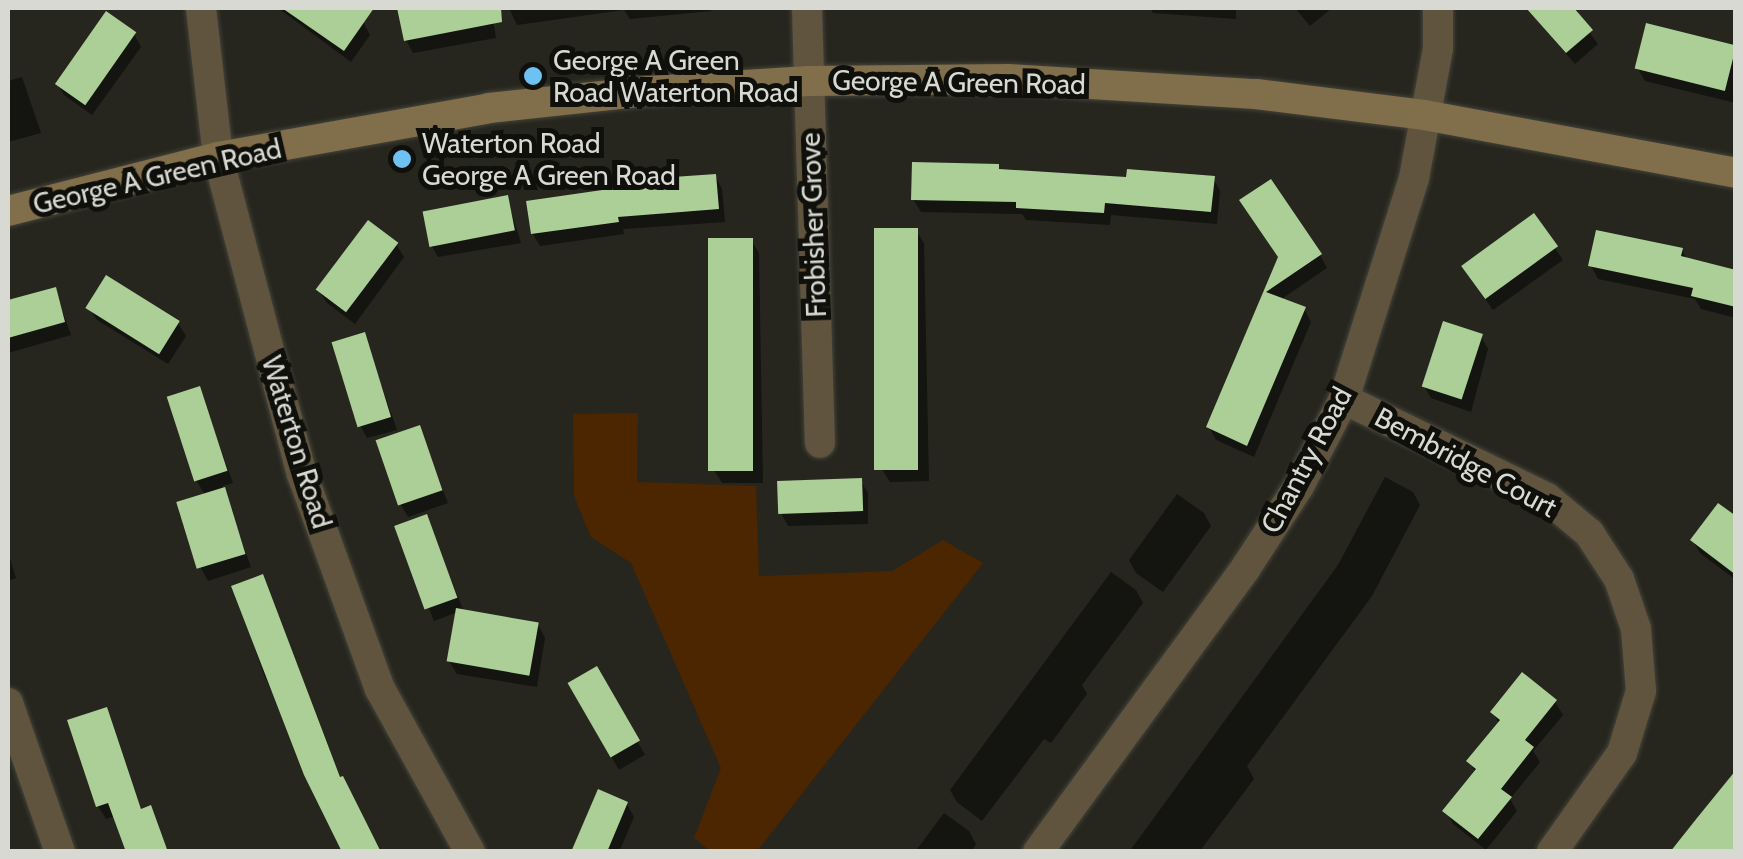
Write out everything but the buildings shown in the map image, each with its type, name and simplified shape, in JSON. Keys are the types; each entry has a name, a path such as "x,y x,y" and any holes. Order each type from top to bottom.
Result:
{"main road":[{"name":"George A Green Road","path":"8,211 218,157 490,108 649,91 808,81 1008,79 1256,94 1424,115 1736,174"}],"street":[{"name":"Waterton Road","path":"201,8 218,157 302,474 380,689 470,852"},
{"name":"Frobisher Grove","path":"807,8 820,443"},
{"name":"Chantry Road","path":"1038,852 1244,569 1299,486 1344,399 1414,178 1438,50 1438,8"},
{"name":"Bembridge Court","path":"1344,399 1546,498 1589,533 1619,579 1636,630 1641,691 1622,753 1552,852"},
{"path":"8,703 60,852"}],"shaded area":[{"path":"638,413 637,482 756,486 759,576 892,571 943,540 983,563 757,851 710,851 694,838 721,768 631,563 591,537 574,496 573,414"}],"place":[{"name":"George A Green Road Waterton Road","path":"533,76"},
{"name":"Waterton Road George A Green Road","path":"402,159"}]}
